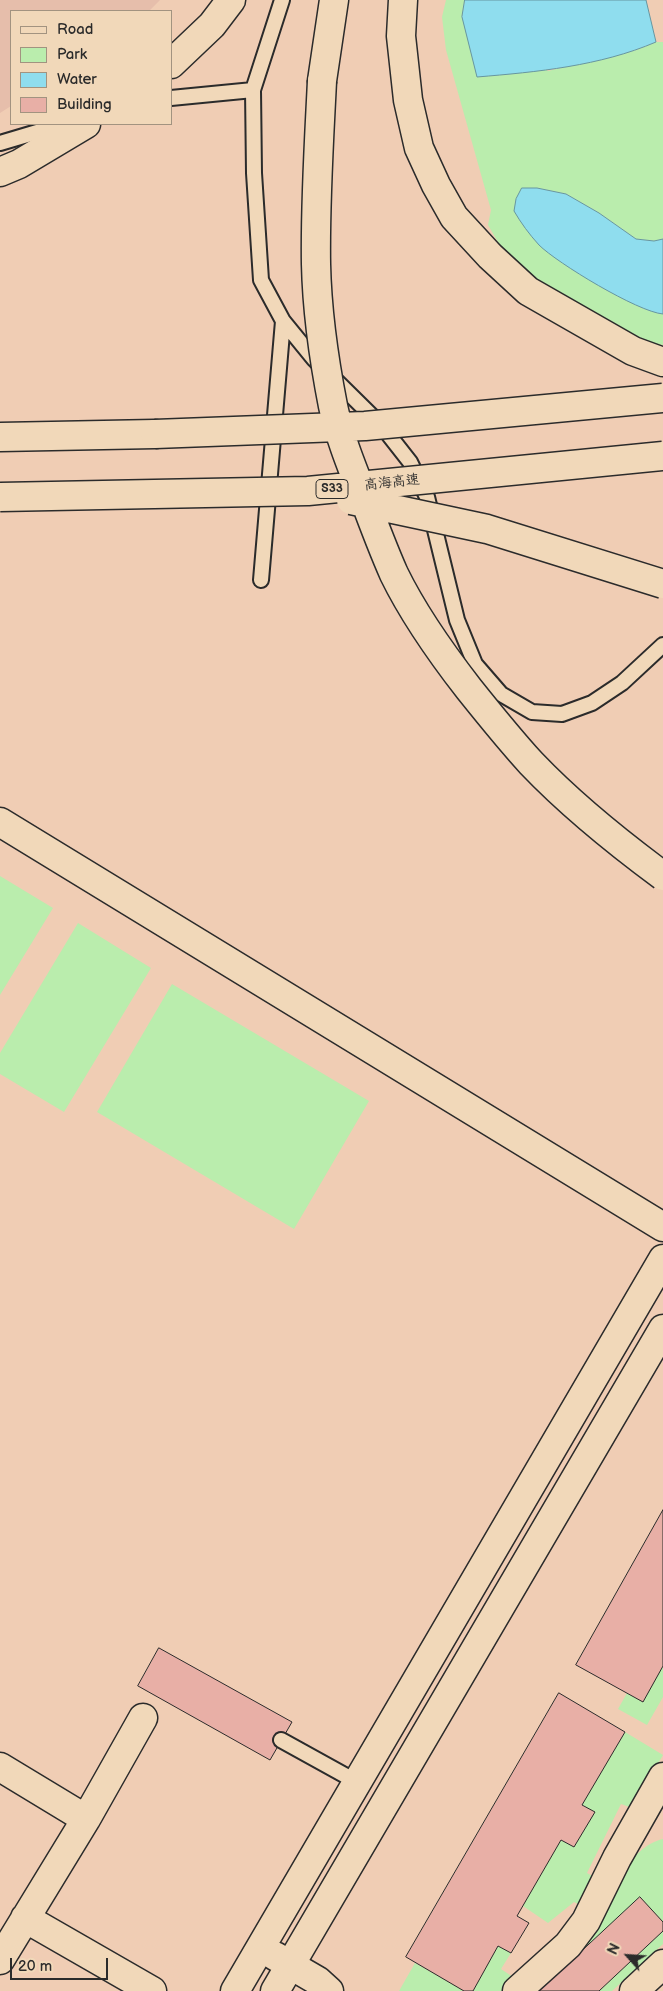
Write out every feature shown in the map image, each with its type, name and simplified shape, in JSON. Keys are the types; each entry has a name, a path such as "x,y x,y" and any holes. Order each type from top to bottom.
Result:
{"main road":[{"path":"172,63 212,25 231,0"},
{"path":"334,0 322,81 316,214 316,267 324,345 334,408 351,464 376,532 395,575 419,618 454,669 495,721 532,764 581,811 663,876"},
{"path":"403,0 401,36 408,100 419,148 436,185 454,217 490,256 528,291 633,351 663,362"},
{"path":"0,172 19,164 84,125"},
{"path":"0,437 166,434 365,426 663,398"},
{"name":"高海高速","path":"0,497 308,491 663,456"},
{"path":"308,491 487,529 663,584"},
{"path":"0,822 663,1227"},
{"path":"235,1991 663,1259"},
{"path":"275,1991 663,1328"},
{"path":"0,1960 86,1818 143,1718"},
{"path":"0,1767 86,1818"},
{"path":"517,1991 568,1945 586,1921 617,1858 659,1795"},
{"path":"25,1918 152,1991"},
{"path":"260,1947 318,1981 329,1991"},
{"path":"634,1991 663,1964"}],"lane":[{"path":"282,0 253,90 254,173 262,280 283,321 314,359 381,424 410,462 427,496 457,620 475,664 501,694 532,712 562,714 592,703 622,683 663,645"},
{"path":"172,98 253,90"},
{"path":"0,144 61,125"},
{"path":"261,580 283,321"},
{"path":"281,1740 357,1782"}],"shaded area":[{"path":"0,0 160,0 150,10 10,10 10,107 0,113"}],"green space":[{"path":"446,0 465,0 462,17 548,71 636,50 656,42 663,42 663,239 654,241 636,239 599,213 566,194 537,188 522,188 659,314 663,314 663,345 643,342 513,268 488,225 491,210 446,50 442,17"},
{"path":"0,876 53,908 0,995"},
{"path":"78,923 151,968 64,1112 0,1074 0,1053"},
{"path":"172,984 369,1101 294,1229 97,1112"},
{"path":"663,1666 663,1697 647,1725 618,1709 627,1693 643,1702"},
{"path":"625,1732 663,1755 632,1808 621,1804 587,1873 596,1878 582,1906 574,1902 548,1923 523,1906 561,1840 574,1847 594,1812 582,1805"},
{"path":"663,1839 663,1922 640,1897 539,1991 529,1991 622,1870 645,1847"},
{"path":"663,1931 663,1944 612,1991 599,1991"},
{"path":"498,1946 511,1953 501,1969 516,1979 503,1991 473,1991"},
{"path":"415,1963 464,1991 399,1991"}],"water":[{"path":"465,0 646,0 656,42 613,57 568,67 477,77 462,17"},
{"path":"522,188 537,188 566,194 599,213 636,239 654,241 663,239 663,314 636,305 598,286 562,263 539,245 514,211 516,199"}],"building":[{"path":"663,1510 663,1666 643,1702 576,1665"},
{"path":"159,1648 292,1722 270,1760 138,1686"},
{"path":"559,1693 625,1732 582,1805 595,1812 574,1847 561,1840 517,1916 529,1923 511,1953 498,1946 473,1991 464,1991 406,1957"},
{"path":"640,1897 663,1922 663,1931 599,1991 539,1991"}]}
